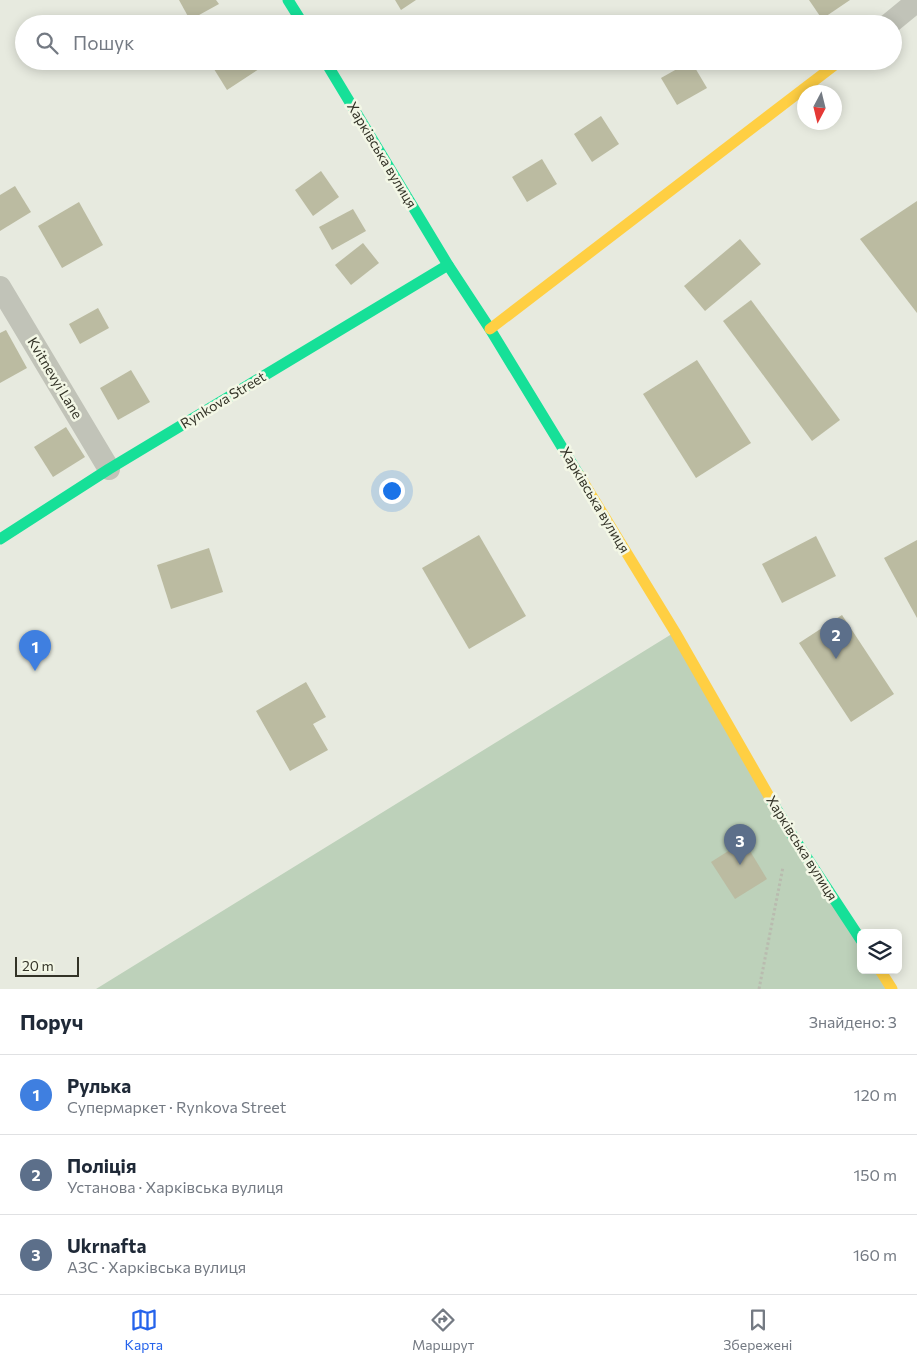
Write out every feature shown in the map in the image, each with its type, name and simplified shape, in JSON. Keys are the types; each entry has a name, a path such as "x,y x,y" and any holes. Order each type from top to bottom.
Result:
{"main road":[{"path":"288,0 297,15"},
{"name":"Харківська вулиця","path":"330,70 448,265 490,329 675,632 790,832 857,934"},
{"path":"490,329 828,70"},
{"name":"Rynkova Street","path":"0,539 109,469 448,265"},
{"path":"883,974 892,989"}],"street":[{"name":"Kvitnevyi Lane","path":"0,287 109,469"}],"path":[{"path":"759,989 790,832"}],"green space":[{"path":"675,632 857,933 857,974 883,974 892,989 96,989"}],"building":[{"path":"179,0 216,0 219,4 199,15 187,15"},
{"path":"395,0 416,0 401,10"},
{"path":"809,0 850,0 828,15 819,15"},
{"path":"215,70 257,70 227,90"},
{"path":"675,70 696,70 707,88 677,105 661,78"},
{"path":"601,116 619,144 592,162 574,134"},
{"path":"542,159 557,184 527,202 512,177"},
{"path":"321,171 339,197 313,216 295,190"},
{"path":"15,186 31,212 0,231 0,195"},
{"path":"917,201 917,313 860,239"},
{"path":"79,202 103,245 62,268 38,226"},
{"path":"353,209 366,231 332,250 319,227"},
{"path":"740,239 761,264 705,311 684,286"},
{"path":"363,243 379,263 351,285 335,265"},
{"path":"751,300 840,420 812,441 723,321"},
{"path":"98,308 109,328 80,344 69,324"},
{"path":"6,330 27,368 0,383 0,333"},
{"path":"697,360 751,443 696,478 643,394"},
{"path":"131,370 150,402 118,420 100,388"},
{"path":"66,427 85,457 53,477 34,447"},
{"path":"479,535 526,616 469,649 422,568"},
{"path":"816,536 836,576 782,603 762,564"},
{"path":"917,540 917,618 884,558"},
{"path":"209,548 223,592 171,609 157,565"},
{"path":"842,615 894,694 851,722 799,643"},
{"path":"306,682 326,717 313,724 328,750 290,771 256,711"},
{"path":"744,841 767,879 735,899 711,862"}],"traffic: fast":[{"path":"288,0 297,15"},
{"path":"330,70 448,265 490,329 579,475"},
{"path":"0,539 109,469 448,265"},
{"path":"770,798 857,934"}],"traffic: slow":[{"path":"490,329 828,70"},
{"path":"579,475 675,632 770,798"},
{"path":"883,974 892,989"}],"place":[{"name":"Поліція","path":"836,659"},
{"name":"Рулька","path":"35,671"},
{"name":"Ukrnafta","path":"740,865"}]}
